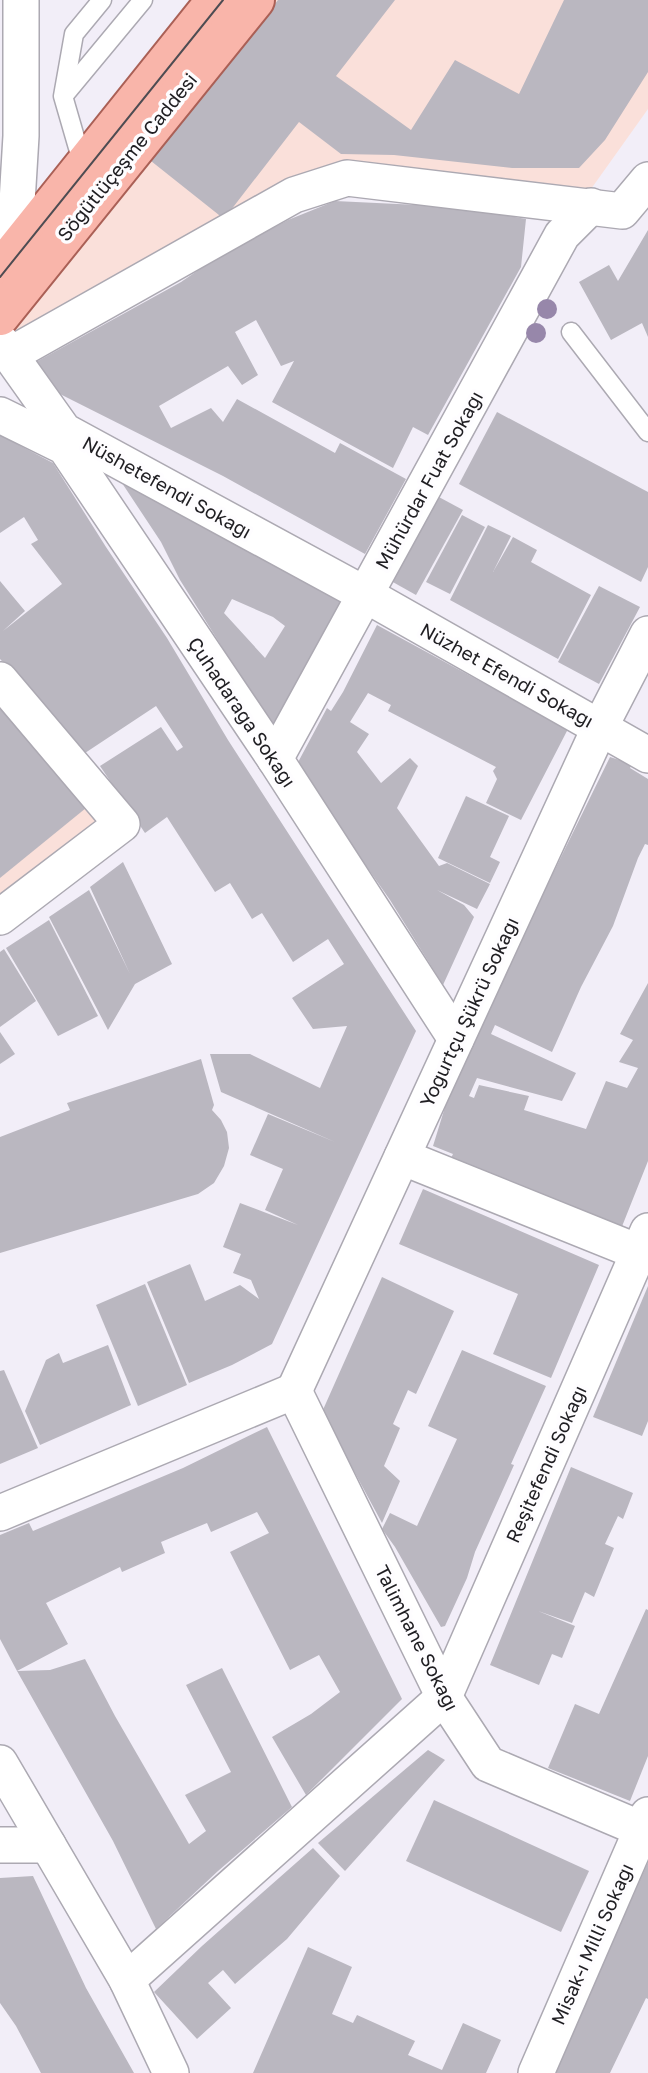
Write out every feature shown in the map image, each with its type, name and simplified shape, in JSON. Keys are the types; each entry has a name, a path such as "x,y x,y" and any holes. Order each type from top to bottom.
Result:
{"main road":[{"name":"Söğütlüçeşme Caddesi","path":"7,261 216,0"},
{"name":"Söğütlüçeşme Caddesi","path":"0,316 256,0"}],"street":[{"name":"Söğütlüçeşme Caddesi","path":"7,261 11,132 20,0"},
{"path":"5,348 294,195 347,178 622,211 648,180"},
{"name":"Mühürdar Fuat Sokağı","path":"275,760 562,234 591,206"},
{"name":"Nüshetefendi Sokağı","path":"5,348 64,430 366,595"},
{"name":"Çuhadarağa Sokağı","path":"0,415 65,447 275,760 456,1039"},
{"name":"Nüzhet Efendi Sokağı","path":"366,595 648,755"},
{"name":"Yoğurtçu Şükrü Sokağı","path":"294,1391 600,727 648,634"},
{"path":"0,680 122,824 0,917"},
{"path":"402,1157 645,1246"},
{"name":"Reşitefendi Sokağı","path":"444,1697 645,1246"},
{"path":"0,1513 294,1391"},
{"name":"Talimhane Sokağı","path":"294,1391 444,1697 488,1764 646,1826"},
{"path":"127,1980 444,1697"},
{"path":"0,1763 127,1980 171,2073"},
{"name":"Misak-ı Milli Sokağı","path":"536,2073 646,1826"},
{"path":"0,1845 48,1845"}],"lane":[{"path":"83,165 64,96 74,34 102,0"},
{"path":"64,96 143,0"},
{"path":"571,332 648,432"}],"shaded area":[{"path":"275,0 648,0 648,109 586,196 346,169 13,343 6,333"},
{"path":"0,694 109,823 0,906"}],"building":[{"path":"278,0 395,0 336,76 411,130 455,60 519,94 564,0 648,0 648,72 605,140 579,168 512,168 394,155 341,154 299,122 224,219 151,161"},
{"path":"335,201 460,207 526,219 521,267 428,435 413,427 393,468 272,402 294,361 281,366 256,320 235,332 258,375 242,385 228,366 159,406 171,428 211,408 223,422 237,399 335,453 340,443 406,479 365,554 223,476 50,389 36,362 181,282 219,256 288,220"},
{"path":"648,230 648,337 642,323 611,340 579,282 609,265 618,281"},
{"path":"497,412 648,492 648,567 641,582 459,484"},
{"path":"0,435 53,463 416,1031 272,1344 189,1383 147,1282 190,1264 205,1301 240,1285 259,1299 251,1280 233,1273 241,1254 223,1247 240,1203 298,1225 265,1210 283,1169 250,1155 268,1114 335,1142 221,1092 210,1054 250,1054 320,1088 347,1026 313,1029 292,998 344,964 328,939 293,962 262,913 252,919 230,883 215,892 167,817 145,833 100,766 161,727 177,751 183,747 156,706 82,755 49,712 0,659 0,581 25,611 3,631 62,584 31,544 38,540 24,517 0,533"},
{"path":"118,477 345,600 274,730 180,580 161,542","holes":["232,599 273,617 285,626 265,658 224,613"]},
{"path":"437,496 463,510 416,595 391,581"},
{"path":"462,515 485,527 450,594 426,582"},
{"path":"488,525 511,536 493,572 513,537 537,550 531,562 591,595 558,659 450,600"},
{"path":"599,586 640,607 599,684 558,662"},
{"path":"377,625 568,729 521,820 486,803 497,779 493,771 496,767 388,711 391,705 368,693 350,722 369,734 357,752 381,783 410,758 418,766 397,808 439,866 447,863 490,884 477,909 437,890 464,905 474,917 443,985 390,900 296,766 327,708 331,711 343,692"},
{"path":"0,704 86,808 0,878"},
{"path":"610,757 632,764 630,768 648,779 648,845 645,844 638,858 613,926 581,987 552,1052 495,1025 491,1034 576,1073 562,1101 477,1078 469,1096 474,1098 479,1085 529,1096 524,1110 586,1129 606,1081 627,1088 638,1068 619,1062 633,1040 620,1034 648,983 648,1161 619,1234 450,1160 453,1154 433,1146 450,1091"},
{"path":"466,796 509,816 490,857 500,862 490,883 438,858"},
{"path":"123,862 172,964 135,984 108,1030 49,917 89,890 130,974 90,887"},
{"path":"49,920 98,1016 58,1036 6,948"},
{"path":"4,949 36,1001 0,1027 0,952"},
{"path":"0,1032 15,1054 0,1064"},
{"path":"201,1059 214,1105 212,1110 227,1132 229,1148 224,1166 214,1183 198,1194 0,1253 0,1137 70,1110 67,1103"},
{"path":"423,1189 599,1265 551,1378 493,1354 518,1294 399,1244"},
{"path":"382,1277 454,1311 416,1394 408,1390 393,1424 400,1428 384,1466 400,1481 382,1523 322,1412"},
{"path":"145,1284 187,1385 138,1406 96,1305"},
{"path":"648,1286 648,1421 642,1436 593,1417"},
{"path":"108,1345 131,1405 40,1445 25,1411 46,1360 59,1353 63,1363"},
{"path":"462,1350 546,1386 511,1464 514,1465 475,1552 467,1578 445,1626 441,1627 382,1529 390,1513 417,1526 457,1439 428,1426"},
{"path":"4,1370 38,1448 0,1464 0,1371"},
{"path":"267,1427 402,1699 306,1795 272,1737 311,1714 340,1692 319,1655 290,1670 230,1552 269,1533 257,1512 211,1532 207,1523 161,1542 165,1553 122,1572 120,1567 46,1603 68,1644 17,1671 0,1639 0,1535 29,1523 33,1531 183,1468"},
{"path":"571,1467 633,1493 623,1519 618,1516 605,1544 614,1548 594,1597 585,1592 572,1623 538,1611 575,1626 562,1658 552,1654 539,1685 490,1665"},
{"path":"646,1609 648,1756 630,1801 548,1768 575,1704 599,1714"},
{"path":"85,1659 189,1844 206,1831 185,1795 231,1772 186,1685 222,1668 292,1807 156,1929 113,1841 17,1671 50,1670"},
{"path":"428,1750 445,1760 345,1871 318,1843"},
{"path":"434,1800 589,1871 561,1932 406,1861"},
{"path":"313,1848 340,1876 287,1939 235,1984 223,1970 208,1983 231,2008 197,2039 154,1992"},
{"path":"648,1862 648,1999 646,1998 610,2073 555,2073"},
{"path":"33,1876 86,1988 134,2073 41,2073 16,2026 0,2003 0,1878"},
{"path":"308,1947 352,1967 332,2014 353,2023 357,2015 415,2041 408,2055 442,2070 463,2023 501,2040 486,2073 253,2073"}],"tram line":[{"path":"0,277 223,0"}]}
